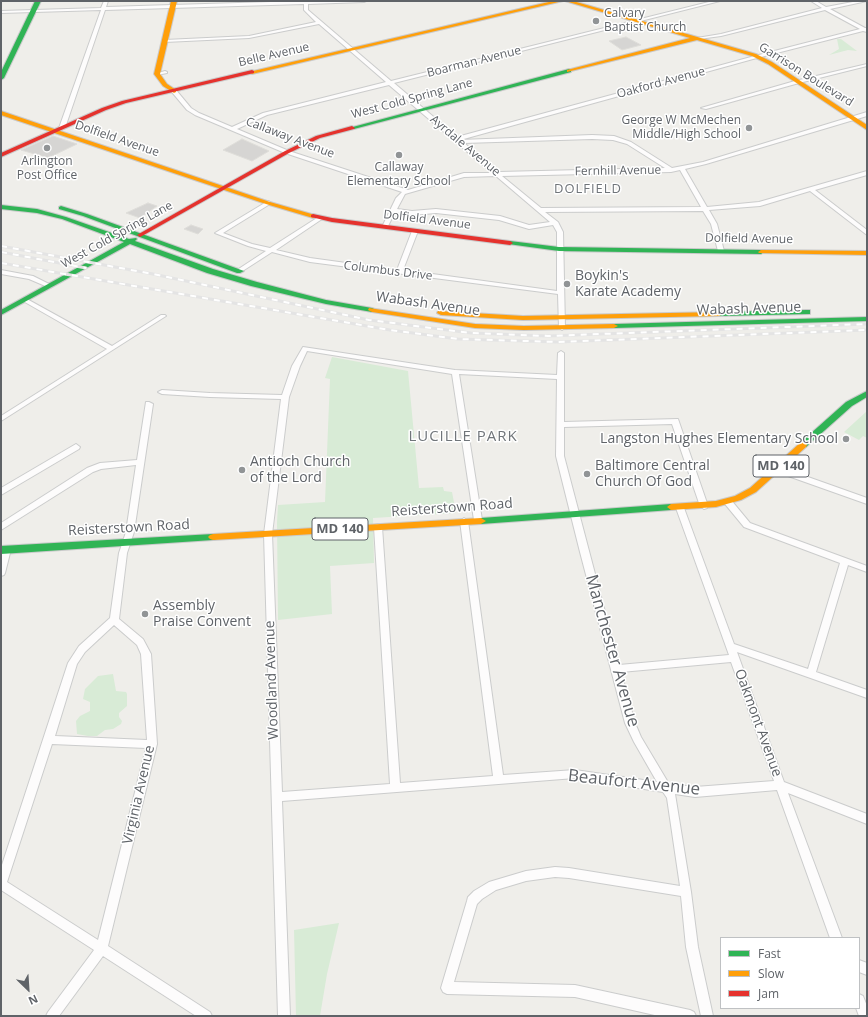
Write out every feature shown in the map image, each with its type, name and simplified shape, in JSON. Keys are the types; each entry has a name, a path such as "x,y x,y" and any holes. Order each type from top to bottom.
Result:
{"main road":[{"path":"1,78 38,1"},
{"name":"Belle Avenue","path":"1,154 118,104 560,1"},
{"name":"Garrison Boulevard","path":"574,2 759,57 867,128"},
{"name":"Callaway Avenue","path":"174,91 173,83 161,73 177,4"},
{"name":"West Cold Spring Lane","path":"1,313 286,152 326,134 699,38"},
{"name":"Dolfield Avenue","path":"1,113 58,129 268,203 320,218 559,249 867,253"},
{"name":"Wabash Avenue","path":"1,200 42,204 85,214 239,271 302,288 425,311 562,323 764,323 867,319"},
{"name":"Wabash Avenue","path":"1,207 37,211 64,218 203,268 250,283 356,308 475,326 761,313 867,311"},
{"path":"761,313 764,323"},
{"name":"Reisterstown Road","path":"4,549 127,543 574,515 704,506 728,502 753,490 849,404 867,394"}],"street":[{"path":"58,129 106,1"},
{"path":"1,12 103,9 177,4 364,1"},
{"name":"Boarman Avenue","path":"232,129 260,115 718,1"},
{"path":"813,1 866,30"},
{"name":"West Cold Spring Lane","path":"699,38 721,35 826,8 865,1"},
{"name":"Ayrdale Avenue","path":"306,2 307,11 319,23 556,223"},
{"path":"169,41 249,37 319,23"},
{"name":"Oakford Avenue","path":"458,140 759,57 866,30"},
{"path":"704,108 797,82 867,65"},
{"name":"Callaway Avenue","path":"174,91 193,112 232,129 286,152 406,191"},
{"name":"Fernhill Avenue","path":"406,191 464,175 497,173 671,170 867,114"},
{"path":"458,140 614,138 629,143 671,170"},
{"path":"682,168 705,208 716,231 721,251"},
{"path":"540,210 705,208 754,205 867,173"},
{"path":"810,189 867,233"},
{"path":"385,227 400,195 406,191"},
{"name":"Columbus Drive","path":"268,203 218,233 269,250 326,263 561,293"},
{"path":"393,210 412,213 436,211 500,218 529,227 556,223 560,229 559,249 562,323"},
{"path":"239,271 320,218"},
{"path":"399,272 415,231"},
{"path":"1,272 31,277 50,286"},
{"path":"25,300 111,348"},
{"path":"2,417 163,316"},
{"name":"Woodland Avenue","path":"284,1016 268,534 285,396 296,366 305,349 455,372"},
{"name":"Manchester Avenue","path":"560,353 560,456 615,669 633,730 672,798 686,892 692,947 707,1016"},
{"path":"478,520 455,372 560,377"},
{"path":"162,392 210,396 285,396"},
{"path":"149,404 130,532 123,553 114,620 76,657 50,740 1,884 206,1016"},
{"path":"560,424 675,420 704,506"},
{"path":"1,492 76,447"},
{"path":"1,527 90,470 100,466 140,462"},
{"path":"777,470 867,501"},
{"path":"728,502 747,525 867,569"},
{"name":"Oakmont Avenue","path":"680,508 836,937"},
{"path":"464,521 499,780"},
{"path":"378,527 396,787"},
{"path":"1,573 4,549"},
{"path":"811,674 845,561"},
{"name":"Virginia Avenue","path":"52,1016 102,948 152,744 146,654 140,642 114,620"},
{"path":"730,646 867,694"},
{"path":"615,669 735,658"},
{"path":"50,740 152,744"},
{"name":"Beaufort Avenue","path":"276,797 575,774 702,792 780,785 867,819"},
{"path":"686,892 555,872 526,876 493,886 478,895 472,901 447,988 575,991 690,1016"},
{"path":"860,1003 865,1016"}],"green space":[{"path":"837,39 841,39 857,51 848,50 829,55 839,49"},
{"name":"LUCILLE PARK","path":"332,357 408,371 419,488 443,487 444,491 452,492 456,513 373,518 374,563 330,566 332,614 278,620 278,505 325,502 330,379 325,378"},
{"path":"867,411 867,438 863,436 859,440 844,432"},
{"path":"113,674 116,691 126,692 127,694 127,706 119,713 119,717 122,721 121,724 113,729 105,730 97,736 77,734 76,721 80,716 90,711 90,702 83,699 85,689 98,676"},
{"path":"339,923 327,974 320,1016 296,1016 294,930"}],"building":[{"path":"626,37 641,45 622,50 609,41"},
{"name":"Arlington Post Office","path":"53,136 77,144 48,158 21,150"},
{"path":"242,139 269,151 252,161 223,150"},
{"path":"148,203 157,206 140,218 126,213"},
{"path":"191,225 203,229 198,234 184,229"}],"railway":[{"path":"1,246 153,274 369,320 471,333 548,336 867,324"},
{"path":"1,252 86,268"},
{"path":"1,263 390,330 458,339 558,342 867,330"}],"traffic: fast":[{"path":"1,78 38,1"},
{"path":"352,128 569,71"},
{"path":"1,207 37,211 64,218 210,271 254,284 326,302 372,310"},
{"path":"61,208 85,215 240,271"},
{"path":"1,313 134,239"},
{"path":"510,243 559,249 761,252"},
{"path":"719,314 807,312"},
{"path":"614,326 867,319"},
{"path":"803,445 849,404 867,394"},
{"path":"481,521 671,507"},
{"path":"1,550 213,537"}],"traffic: slow":[{"path":"174,1 157,74 165,85 174,91"},
{"path":"252,72 560,1"},
{"path":"568,1 754,55 770,63 867,128"},
{"path":"569,71 678,42 699,38"},
{"path":"1,113 268,203 313,216"},
{"path":"761,252 867,253"},
{"path":"372,310 475,326 524,328 614,326"},
{"path":"441,313 523,318 719,314"},
{"path":"671,507 716,504 738,498 753,490 803,445"},
{"path":"213,537 481,521"}],"traffic: jam":[{"path":"1,155 104,109 124,102 252,72"},
{"path":"140,235 287,152 318,137 352,128"},
{"path":"313,216 332,220 510,243"}],"place":[{"name":"Calvary Baptist Church","path":"596,21"},
{"name":"George W McMechen Middle/High School","path":"749,128"},
{"name":"Arlington Post Office","path":"47,148"},
{"name":"Callaway Elementary School","path":"399,155"},
{"name":"Boykin's Karate Academy","path":"567,284"},
{"name":"Langston Hughes Elementary School","path":"846,439"},
{"name":"Antioch Church of the Lord","path":"242,470"},
{"name":"Baltimore Central Church Of God","path":"587,474"},
{"name":"Assembly Praise Convent","path":"145,614"}],"district":[{"name":"DOLFIELD","path":"588,189"},
{"name":"LUCILLE PARK","path":"463,437"}]}
